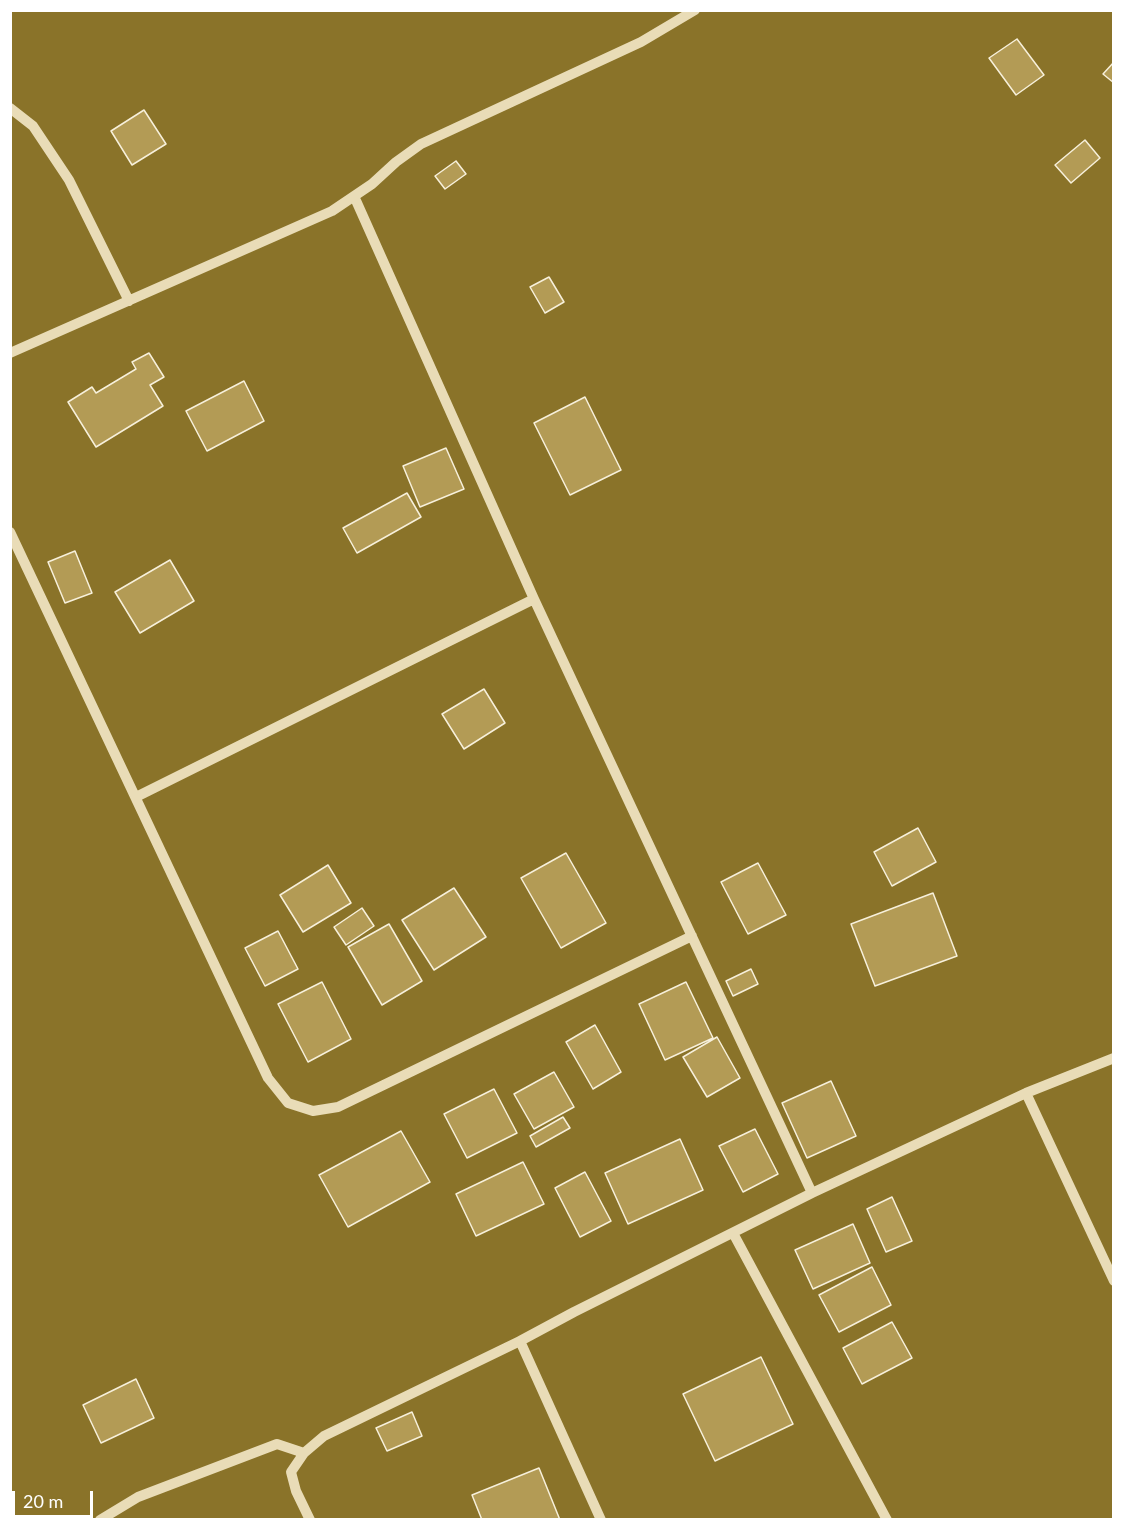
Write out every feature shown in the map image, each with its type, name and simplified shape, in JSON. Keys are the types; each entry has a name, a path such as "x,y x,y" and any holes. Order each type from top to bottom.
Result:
{"street":[{"path":"10,354 332,211 372,184 396,162 421,144 641,42 695,10"},
{"path":"10,108 33,126 69,180 129,301"},
{"path":"354,196 534,599 812,1193"},
{"path":"10,532 268,1078 288,1103 313,1111 338,1107 692,936"},
{"path":"136,797 534,599"},
{"path":"310,1520 296,1491 291,1472 304,1453 324,1436 520,1341 812,1193 1026,1093 1113,1058"},
{"path":"1026,1093 1113,1281"},
{"path":"733,1233 887,1520"},
{"path":"520,1341 601,1520"},
{"path":"100,1520 138,1497 277,1444 304,1453"}],"building":[{"path":"1017,39 1044,75 1016,95 989,58"},
{"path":"1114,62 1114,83 1103,74"},
{"path":"144,110 166,144 132,165 111,131"},
{"path":"1085,140 1100,158 1071,183 1055,165"},
{"path":"456,161 466,174 445,189 435,176"},
{"path":"549,277 564,302 545,313 530,287"},
{"path":"149,353 164,377 150,385 163,406 96,447 68,402 92,387 96,393 136,369 132,362"},
{"path":"244,381 264,421 207,451 186,411"},
{"path":"585,397 621,470 570,495 534,423"},
{"path":"446,448 464,489 420,507 403,466"},
{"path":"407,493 421,517 357,553 343,528"},
{"path":"75,551 92,593 65,603 48,562"},
{"path":"170,560 194,601 140,633 115,592"},
{"path":"484,689 505,723 464,749 442,714"},
{"path":"918,828 936,862 892,886 874,852"},
{"path":"566,853 606,923 561,948 521,878"},
{"path":"758,863 786,915 748,934 721,882"},
{"path":"328,865 351,903 303,932 280,895"},
{"path":"454,888 486,937 434,970 402,920"},
{"path":"933,893 957,956 875,986 851,924"},
{"path":"362,908 374,926 346,945 334,927"},
{"path":"389,924 422,981 382,1005 348,947"},
{"path":"278,931 298,969 265,986 245,948"},
{"path":"751,969 758,984 733,996 726,981"},
{"path":"322,982 351,1039 308,1062 278,1004"},
{"path":"686,982 713,1038 665,1060 639,1004"},
{"path":"595,1025 621,1072 593,1089 566,1042"},
{"path":"717,1037 740,1078 707,1097 683,1057"},
{"path":"554,1072 574,1107 534,1129 514,1094"},
{"path":"831,1081 856,1136 807,1158 782,1103"},
{"path":"494,1089 517,1133 467,1158 444,1114"},
{"path":"563,1117 570,1128 536,1147 530,1136"},
{"path":"755,1129 778,1174 743,1192 719,1146"},
{"path":"401,1131 430,1182 348,1227 319,1175"},
{"path":"680,1139 703,1190 628,1224 605,1173"},
{"path":"523,1162 544,1204 476,1236 456,1194"},
{"path":"585,1172 611,1221 580,1237 555,1188"},
{"path":"892,1197 912,1241 886,1252 867,1209"},
{"path":"853,1224 870,1263 813,1289 795,1250"},
{"path":"872,1267 891,1305 839,1332 819,1295"},
{"path":"892,1322 912,1358 862,1384 843,1348"},
{"path":"761,1357 793,1424 715,1461 683,1394"},
{"path":"136,1379 154,1418 101,1443 83,1405"},
{"path":"412,1412 422,1436 387,1451 376,1428"},
{"path":"539,1468 560,1520 482,1520 472,1495"}]}
